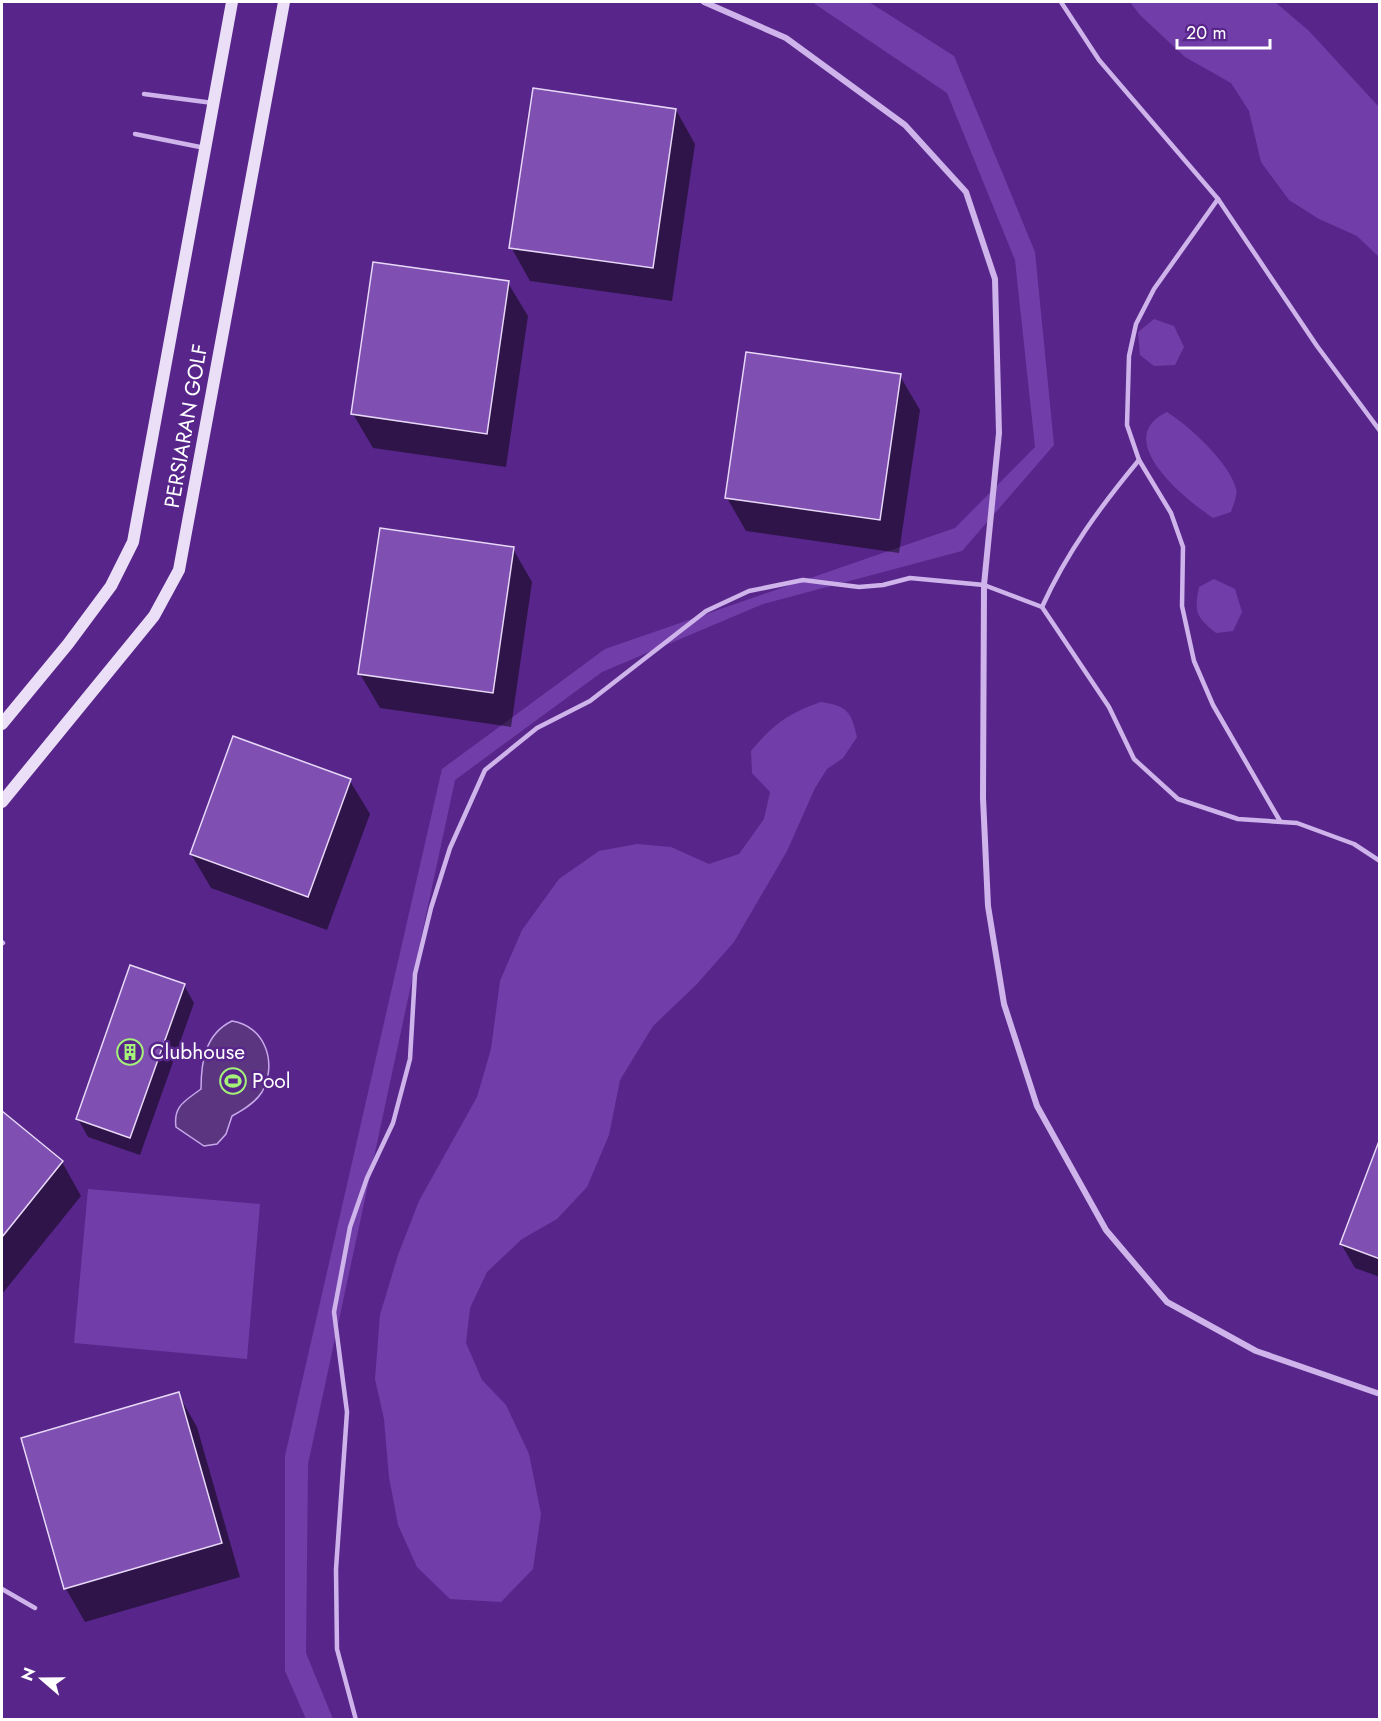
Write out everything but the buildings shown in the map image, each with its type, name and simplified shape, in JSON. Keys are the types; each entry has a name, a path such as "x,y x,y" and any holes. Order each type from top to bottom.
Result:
{"street":[{"name":"PERSIARAN GOLF","path":"2,724 68,644 111,586 133,542 232,2"},
{"name":"PERSIARAN GOLF","path":"2,802 154,616 179,570 284,2"},
{"path":"704,2 786,38 905,125 966,192 995,279 999,434 984,585 983,798 988,906 1004,1004 1037,1106 1106,1230 1167,1302 1256,1351 1380,1394"}],"lane":[{"path":"1061,2 1099,60 1218,199 1317,346 1380,431"},
{"path":"144,94 213,103"},
{"path":"135,134 205,148"},
{"path":"1218,199 1154,289 1136,324 1129,356 1127,425 1139,460 1172,513 1183,547 1182,606 1194,660 1213,705 1280,822"},
{"path":"1042,607 1070,552 1095,514 1139,460"},
{"path":"356,1719 337,1649 336,1569 347,1412 334,1312 350,1227 367,1178 393,1123 411,1059 415,974 431,908 450,848 485,770 537,728 590,701 706,611 749,591 803,580 859,587 883,585 910,578 984,585 1042,607 1110,707 1134,759 1178,799 1238,819 1297,823 1354,844 1380,861"},
{"path":"2,1589 35,1608"}],"shaded area":[{"path":"812,2 869,2 954,56 1035,252 1054,445 962,551 763,604 602,672 455,780 308,1464 306,1653 333,1719 306,1719 285,1671 285,1456 442,769 605,649 955,528 1035,447 1015,260 947,93"},
{"path":"1130,2 1275,2 1309,31 1379,107 1379,257 1357,236 1319,219 1289,200 1261,162 1249,111 1231,83 1185,57 1140,15"},
{"path":"1154,319 1174,326 1184,347 1175,365 1154,366 1140,355 1138,332"},
{"path":"1167,412 1208,446 1226,468 1236,491 1231,512 1213,518 1186,497 1158,468 1149,452 1146,437 1151,424"},
{"path":"1214,579 1235,589 1242,612 1233,631 1216,633 1204,623 1198,613 1199,587"},
{"path":"821,702 843,708 853,722 857,737 843,758 827,769 815,788 787,851 734,942 696,985 653,1026 620,1080 609,1135 587,1187 557,1219 522,1239 487,1272 470,1308 466,1343 482,1380 506,1405 529,1454 541,1514 533,1569 501,1602 450,1599 417,1567 398,1525 389,1477 384,1419 375,1379 380,1315 398,1255 419,1201 477,1097 491,1049 500,981 522,930 559,879 599,851 637,844 671,847 709,864 739,854 764,819 770,792 752,773 751,751 782,721"},
{"name":"Pool","path":"232,1021 253,1030 260,1038 268,1058 267,1081 256,1100 232,1116 226,1134 217,1144 204,1146 176,1127 176,1114 181,1105 201,1089 202,1069 210,1041 216,1033"},
{"path":"88,1189 260,1204 247,1359 74,1343"}],"place":[{"name":"Clubhouse","path":"130,1052"},
{"name":"Pool","path":"233,1081"}]}
